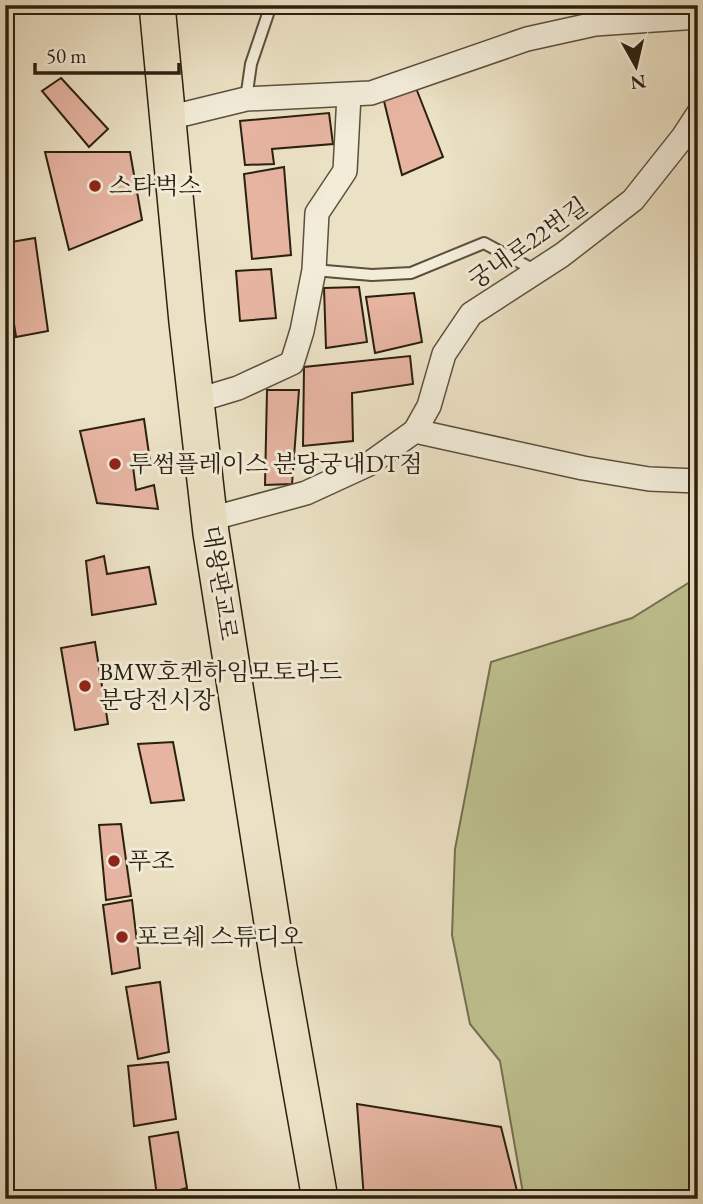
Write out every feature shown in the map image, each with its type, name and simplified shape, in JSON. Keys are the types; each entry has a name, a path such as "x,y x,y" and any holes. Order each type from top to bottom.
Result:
{"main road":[{"name":"대왕판교로","path":"157,5 195,401 210,519 279,967 320,1199"}],"street":[{"path":"168,118 246,99 371,93 527,39 595,24 698,17"},
{"path":"195,401 238,388 292,363 303,331 314,270 317,213 345,172 349,95"},
{"name":"궁내로22번길","path":"210,519 306,493 369,464 415,431 429,406 443,354 471,314 562,255 633,200 698,114"},
{"path":"415,431 583,468 649,479 698,481"}],"lane":[{"path":"246,99 251,64 271,5"},
{"path":"314,270 372,275 411,273 484,243 537,271"}],"green space":[{"path":"698,577 698,1199 524,1199 500,1061 470,1024 452,935 455,849 491,662 632,618"}],"building":[{"path":"61,78 108,129 89,147 42,91"},
{"path":"416,88 443,157 402,175 383,97"},
{"path":"329,113 333,144 272,149 274,164 245,165 240,121"},
{"name":"스타벅스","path":"45,152 130,152 142,220 69,250"},
{"path":"284,167 291,255 252,259 244,174"},
{"path":"35,238 48,331 16,337 5,265 5,243"},
{"path":"271,269 276,318 240,321 236,271"},
{"path":"359,287 367,342 326,348 324,288"},
{"path":"414,293 422,342 375,353 366,297"},
{"path":"410,356 413,384 352,393 353,441 303,446 304,367"},
{"path":"267,390 299,390 292,484 265,485"},
{"name":"투썸플레이스 분당궁내DT점","path":"144,419 150,461 133,467 136,490 154,485 158,509 97,503 80,431"},
{"path":"104,556 107,574 149,567 156,604 92,615 86,561"},
{"name":"BMW호켄하임모토라드 분당전시장","path":"95,642 108,724 75,730 61,648"},
{"path":"173,742 184,800 151,803 138,744"},
{"name":"푸조","path":"121,824 131,896 106,900 99,825"},
{"name":"포르쉐 스튜디오","path":"132,900 140,968 112,974 103,905"},
{"path":"160,982 169,1052 138,1059 126,987"},
{"path":"168,1062 176,1119 134,1126 128,1066"},
{"path":"357,1104 501,1127 519,1199 364,1199"},
{"path":"178,1132 187,1188 157,1196 149,1137"}],"place":[{"name":"스타벅스","path":"95,186"},
{"name":"투썸플레이스 분당궁내DT점","path":"115,464"},
{"name":"BMW호켄하임모토라드 분당전시장","path":"85,686"},
{"name":"푸조","path":"114,861"},
{"name":"포르쉐 스튜디오","path":"122,937"}]}
